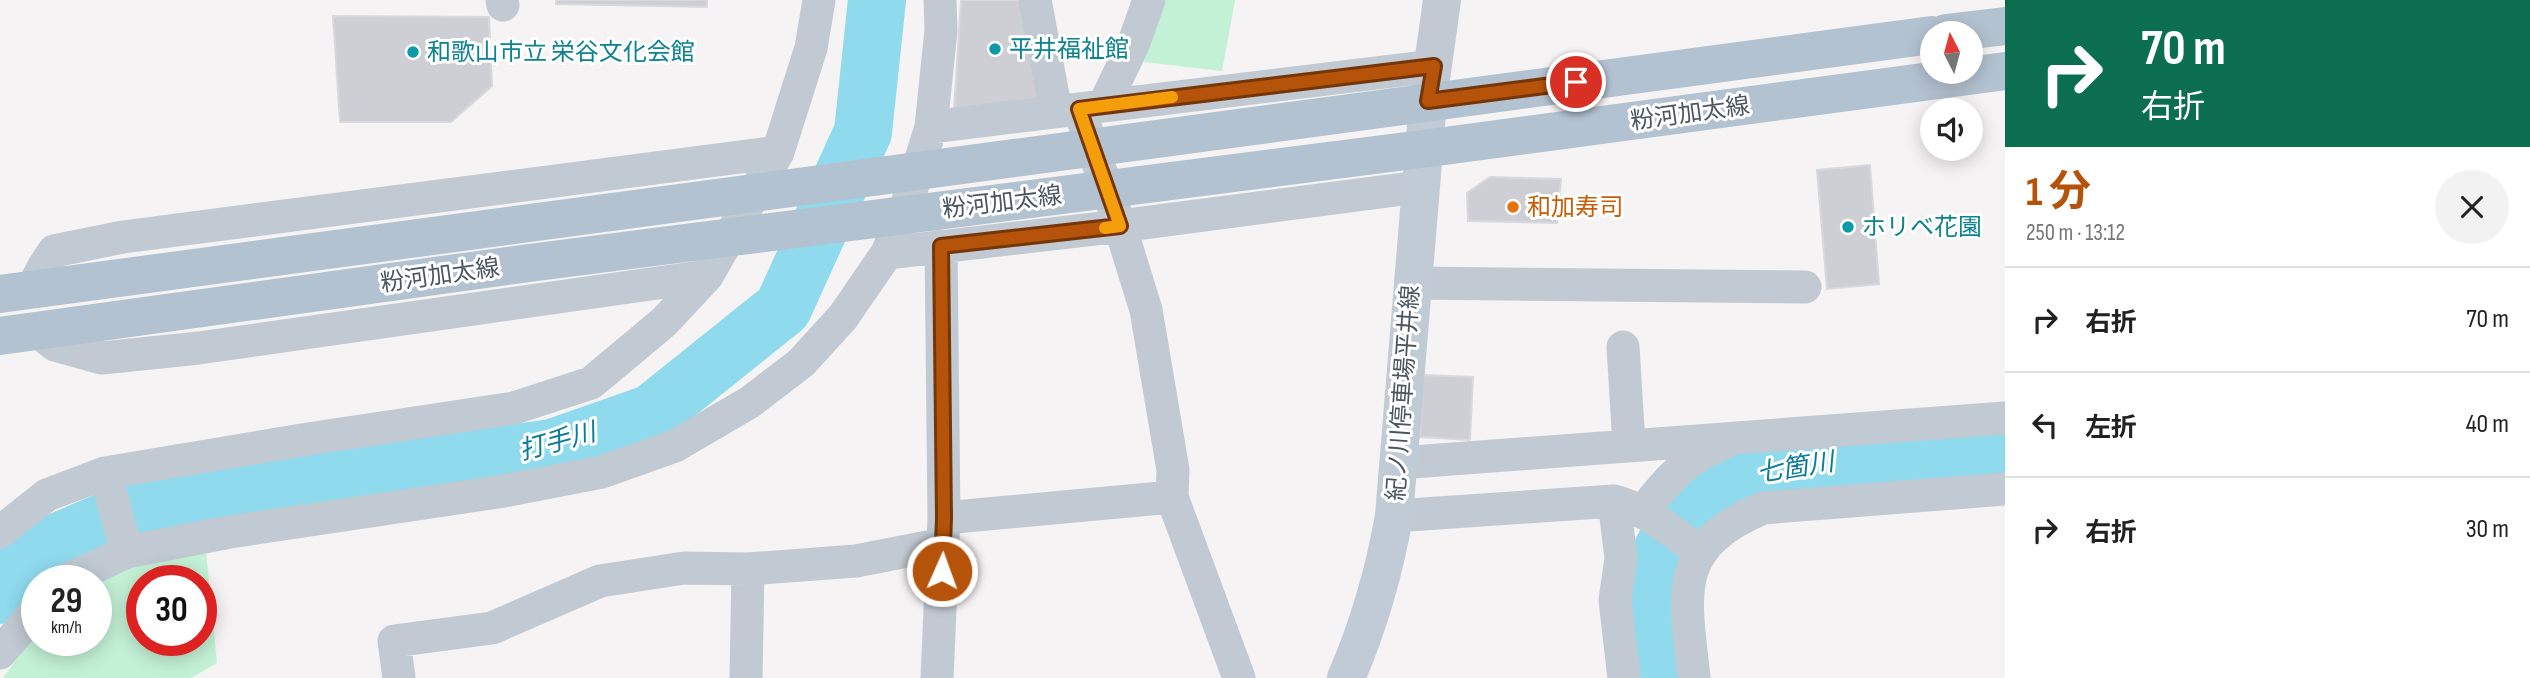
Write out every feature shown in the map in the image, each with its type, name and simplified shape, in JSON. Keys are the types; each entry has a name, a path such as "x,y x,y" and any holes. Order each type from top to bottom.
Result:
{"main road":[{"path":"1983,29 2005,26"},
{"name":"粉河加太線","path":"16,291 1141,142 1431,84 1920,36"},
{"name":"粉河加太線","path":"18,334 529,263 1422,149 2005,71"},
{"name":"紀ノ川停車場平井線","path":"1346,678 1364,637 1384,569 1394,516 1422,149 1431,84"}],"street":[{"path":"0,532 47,495 107,480 309,439 514,408 591,383 664,322 707,276 778,152 811,48 819,0"},
{"path":"91,565 125,545 230,532 524,487 602,472 675,446 750,402 801,363 844,317 887,253 906,207 932,127 941,30 940,0"},
{"path":"1035,0 1080,108 1146,310 1173,470 1172,497 1238,678"},
{"path":"1080,108 1133,45 1149,0"},
{"path":"932,127 1080,108 1431,84 1442,0"},
{"path":"16,291 44,265 54,251 123,237 778,152"},
{"path":"887,253 1419,187"},
{"path":"937,678 944,531 941,246"},
{"path":"18,334 102,358 199,348 707,276"},
{"path":"1411,284 1805,287"},
{"path":"1623,347 1629,445"},
{"path":"1399,463 2005,418"},
{"path":"1624,678 1615,600 1621,558 1636,510 1688,462 1713,447 1742,437"},
{"path":"107,480 125,545"},
{"path":"1694,678 1688,585 1695,549 1739,518 1763,508 2005,489"},
{"path":"399,678 394,641 492,628 600,580 684,568 748,569 856,561 944,531 1172,497"},
{"path":"1394,516 1636,510 1695,549"},
{"path":"746,678 748,569"},
{"path":"0,653 21,629"}],"green space":[{"path":"1166,0 1235,0 1222,71 1144,62"},
{"path":"206,551 207,565 128,565"},
{"path":"126,565 126,656 216,656 217,663 191,678 3,678 21,653 21,656 112,656 112,570"}],"building":[{"path":"556,0 707,0 707,7 556,4"},
{"name":"平井福祉館","path":"961,0 1023,0 1041,99 954,110"},
{"name":"和歌山市立 栄谷文化会館","path":"333,16 489,17 492,86 451,122 340,122"},
{"name":"ホリベ花園","path":"1870,165 1879,284 1827,289 1817,170"},
{"name":"和加寿司","path":"1490,177 1561,179 1557,223 1468,221 1467,193"},
{"path":"1422,375 1473,377 1470,440 1420,437"}],"waterway":[{"name":"打手川","path":"0,595 35,552 134,509 552,448 652,413 783,308 863,132 877,0"},
{"name":"七箇川","path":"1656,678 1650,611 1654,567 1667,541 1695,503 1732,479 1773,467 2005,444"}],"slow traffic":[{"path":"1105,228 1120,226 1079,109 1172,97"}],"place":[{"name":"平井福祉館","path":"995,49"},
{"name":"和歌山市立 栄谷文化会館","path":"413,52"},
{"name":"和加寿司","path":"1513,207"},
{"name":"ホリベ花園","path":"1848,227"}],"route":[{"path":"942,571 944,518 941,246 1120,226 1079,109 1434,66 1428,101 1576,82"}]}
